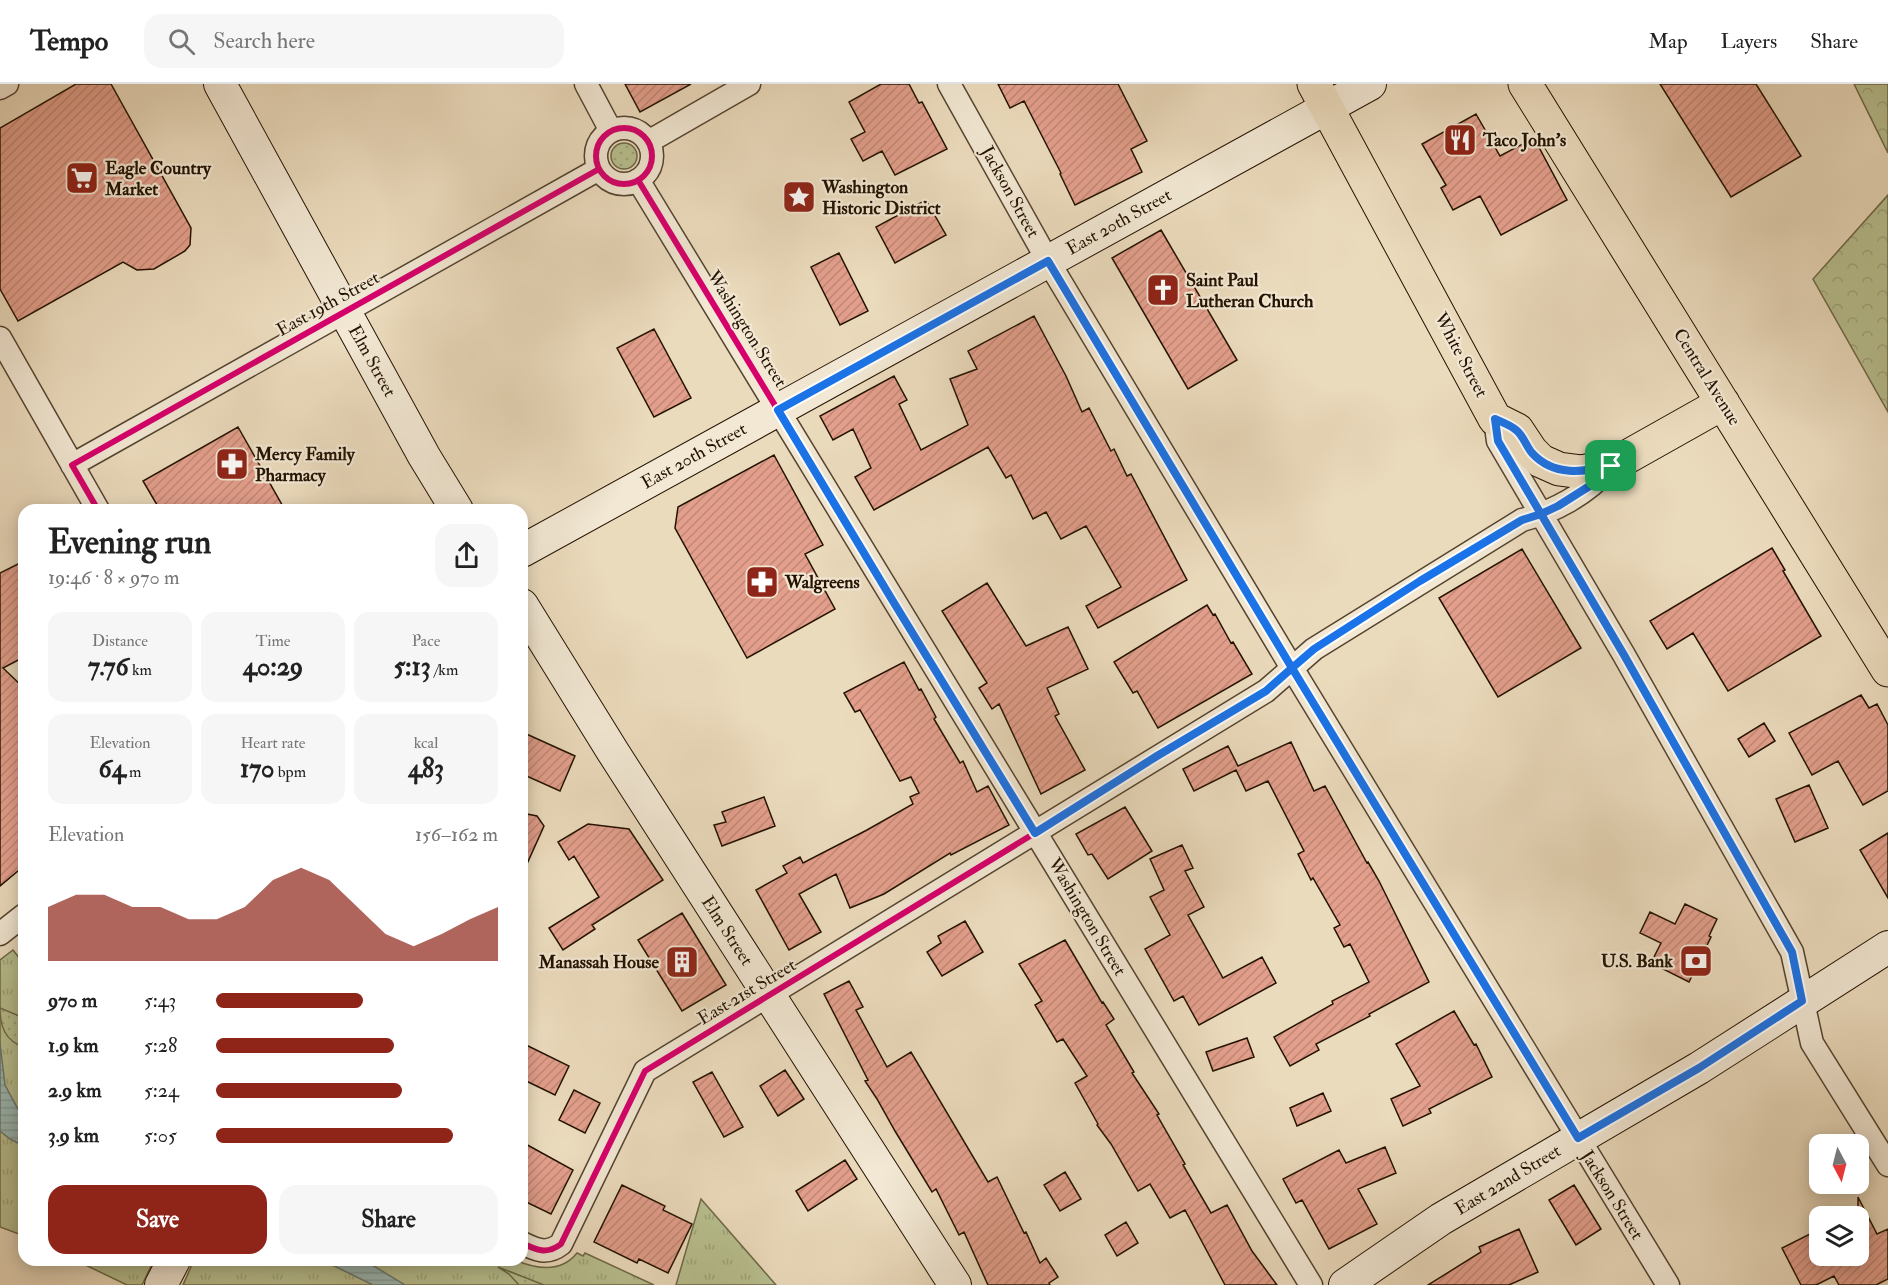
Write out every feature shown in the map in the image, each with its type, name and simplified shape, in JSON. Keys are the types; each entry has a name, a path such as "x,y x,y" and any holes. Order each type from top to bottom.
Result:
{"main road":[{"name":"Central Avenue","path":"1525,84 1888,670"},
{"name":"White Street","path":"1321,96 1495,419"},
{"name":"East 21st Street","path":"1611,466 1723,403"},
{"path":"1495,419 1517,430 1541,461 1559,469 1582,472 1611,466"}],"street":[{"path":"0,88 7,84"},
{"name":"Elm Street","path":"220,84 424,456 453,504"},
{"path":"586,84 611,131"},
{"path":"648,142 748,84"},
{"name":"Jackson Street","path":"949,84 1048,261 1292,668 1668,1285"},
{"name":"East 20th Street","path":"528,548 1048,261 1321,96 1370,84"},
{"path":"631,129 638,132 648,142 652,159 650,167 638,180 620,183 604,176 599,169 596,152 604,136 611,131 631,129"},
{"name":"East 19th Street","path":"72,465 599,169"},
{"name":"Washington Street","path":"638,180 1311,1285"},
{"path":"0,338 95,504"},
{"name":"White Street","path":"1495,419 1498,441 1630,665 1792,952 1812,1043 1888,1165"},
{"name":"East 21st Street","path":"528,1245 545,1251 554,1249 565,1237 645,1071 1266,691 1314,649 1420,581 1522,520 1541,514 1599,480 1611,466"},
{"name":"Elm Street","path":"528,615 613,752 955,1285"},
{"path":"0,934 18,920"},
{"name":"East 22nd Street","path":"1345,1285 1441,1219 1699,1068 1888,947"},
{"path":"161,1285 171,1266"}],"green space":[{"path":"1854,84 1888,84 1888,153"},
{"path":"624,143 633,147 637,156 633,165 624,169 615,165 611,156 615,147"},
{"path":"1888,195 1888,412 1813,279"},
{"path":"13,950 18,956 18,1234 0,1227 0,960"},
{"path":"0,1008 18,1016 18,1044 8,1037 1,1021"},
{"path":"701,1199 776,1285 676,1285"},
{"path":"577,1253 583,1256 585,1253 654,1285 183,1285 191,1266 528,1265 548,1267 564,1264"},
{"path":"87,1266 151,1266 142,1285 127,1285"},
{"path":"498,1267 544,1285 519,1285 509,1274"}],"water":[{"path":"0,1043 5,1085 18,1109 18,1143 0,1131"},
{"path":"334,1266 374,1266 405,1285 373,1285"}],"building":[{"name":"Eagle Country Market","path":"76,84 111,84 191,228 190,245 185,251 154,269 137,270 123,262 18,321 0,289 0,128"},
{"path":"625,84 691,84 640,112"},
{"path":"881,84 909,84 919,103 922,102 947,149 895,175 882,151 863,161 851,139 865,132 849,102"},
{"path":"998,84 1118,84 1147,141 1131,149 1142,172 1075,205 1024,101 1010,108"},
{"path":"1660,84 1756,84 1801,156 1731,197"},
{"path":"1476,114 1500,156 1534,138 1567,200 1501,235 1480,196 1453,210 1441,188 1446,185 1422,144"},
{"path":"926,200 946,235 895,263 876,227"},
{"path":"1161,230 1237,360 1188,389 1112,258"},
{"path":"839,253 868,311 840,325 811,267"},
{"path":"1034,316 1082,412 1089,408 1111,451 1114,449 1127,476 1131,474 1187,580 1098,628 1086,606 1121,587 1086,526 1061,539 1046,512 1033,519 1011,475 1006,478 988,447 874,510 855,477 871,468 853,429 833,440 820,416 894,376 907,400 899,404 921,450 968,425 950,379 977,369 968,351"},
{"path":"654,329 691,398 654,417 617,348"},
{"path":"238,427 282,504 156,504 143,481"},
{"name":"Walgreens","path":"774,455 823,545 805,554 835,609 747,658 675,528 678,507"},
{"path":"1772,548 1821,636 1728,691 1693,633 1667,649 1650,621"},
{"path":"1522,549 1581,648 1498,697 1439,598"},
{"path":"18,564 18,660 3,668 18,682 18,871 0,886 0,573"},
{"path":"987,583 1026,646 1068,627 1088,669 1047,688 1059,714 1055,716 1085,770 1041,794 999,704 992,709 979,688 987,683 942,611"},
{"path":"1207,605 1252,674 1158,728 1137,691 1133,693 1114,662"},
{"path":"904,662 960,763 963,761 977,792 988,786 1009,825 951,855 950,853 884,894 850,908 836,874 799,894 821,932 789,950 756,890 787,873 783,866 800,857 803,863 867,830 913,804 910,797 919,793 911,777 900,781 860,710 855,712 844,693"},
{"path":"1861,695 1869,708 1877,704 1888,725 1888,791 1863,805 1838,761 1812,775 1789,733"},
{"path":"1764,723 1775,741 1749,757 1738,739"},
{"path":"528,735 575,756 560,791 528,777"},
{"path":"1291,742 1314,791 1325,786 1379,881 1429,982 1316,1044 1319,1050 1290,1066 1274,1037 1333,1004 1332,1001 1369,982 1350,944 1344,947 1334,928 1340,925 1313,878 1311,880 1298,854 1304,851 1268,781 1246,791 1236,770 1194,791 1183,769 1228,746 1238,766"},
{"path":"1809,785 1828,828 1795,842 1776,799"},
{"path":"764,797 775,826 722,846 714,825 726,822 722,812"},
{"path":"1125,807 1152,851 1108,879 1092,854 1088,855 1076,834"},
{"path":"528,814 537,816 544,826 528,862"},
{"path":"588,824 629,829 663,880 592,925 595,929 563,950 549,928 599,897 574,856 569,860 558,842"},
{"path":"1888,833 1888,898 1860,850"},
{"path":"1182,845 1193,868 1185,871 1204,907 1188,915 1223,978 1262,957 1276,983 1199,1025 1183,996 1174,1001 1145,949 1170,935 1150,897 1164,890 1150,859"},
{"path":"1685,904 1717,919 1709,936 1711,937 1689,982 1651,963 1661,943 1640,933 1650,912 1675,924"},
{"name":"Manassah House","path":"682,913 726,985 682,1011 638,940"},
{"path":"965,921 983,952 942,976 927,952 941,943 938,936"},
{"path":"1065,940 1114,1019 1106,1025 1134,1072 1132,1073 1159,1114 1157,1115 1185,1164 1183,1165 1211,1213 1227,1205 1252,1251 1277,1285 1225,1285 1185,1210 1170,1218 1150,1184 1138,1191 1111,1144 1097,1125 1075,1083 1087,1076 1063,1039 1057,1042 1035,1005 1042,1001 1019,964"},
{"path":"849,981 863,1007 856,1010 887,1067 911,1052 988,1182 997,1177 1040,1263 1046,1258 1058,1277 1049,1283 1050,1285 988,1285 964,1232 959,1235 936,1189 932,1192 865,1081 868,1080 824,994"},
{"path":"1454,1011 1474,1045 1476,1044 1492,1077 1429,1109 1431,1113 1403,1126 1391,1099 1420,1086 1396,1044"},
{"path":"1247,1038 1254,1057 1213,1071 1206,1052"},
{"path":"528,1046 569,1066 555,1095 528,1082"},
{"path":"785,1070 804,1099 778,1116 760,1086"},
{"path":"712,1072 743,1127 724,1137 693,1082"},
{"path":"574,1090 600,1103 585,1133 559,1120"},
{"path":"1323,1093 1331,1111 1297,1126 1290,1108"},
{"path":"528,1145 573,1170 551,1214 528,1203"},
{"path":"1385,1147 1396,1173 1358,1189 1377,1224 1329,1249 1302,1200 1296,1203 1283,1179 1339,1150 1346,1163"},
{"path":"845,1160 857,1179 808,1211 796,1191"},
{"path":"1065,1172 1081,1199 1060,1211 1044,1185"},
{"path":"622,1185 665,1206 663,1210 692,1224 668,1273 639,1259 637,1263 594,1242"},
{"path":"1574,1185 1601,1229 1576,1245 1549,1200"},
{"path":"1869,1218 1877,1234 1888,1229 1888,1279 1876,1285 1839,1285 1834,1276 1816,1285 1801,1285 1782,1248 1809,1234 1809,1266 1869,1266"},
{"path":"1126,1222 1138,1243 1117,1256 1105,1235"},
{"path":"1519,1229 1538,1272 1509,1285 1428,1285 1481,1252 1479,1247"}],"cycle path":[{"path":"624,128 635,130 644,136 650,145 652,156 650,167 644,176 635,182 624,184 613,182 604,176 598,167 596,156 598,145 604,136 613,130 624,128"},
{"path":"95,504 72,465 599,169"},
{"path":"528,1246 546,1250 561,1244 645,1071 1035,833 638,180"}],"place":[{"name":"Taco John's","path":"1460,140"},
{"name":"Eagle Country Market","path":"82,178"},
{"name":"Washington Historic District","path":"799,197"},
{"name":"Saint Paul Lutheran Church","path":"1163,290"},
{"name":"Mercy Family Pharmacy","path":"232,464"},
{"name":"Walgreens","path":"762,582"},
{"name":"U.S. Bank","path":"1696,961"},
{"name":"Manassah House","path":"682,962"}],"route":[{"path":"1611,466 1582,472 1559,469 1541,461 1517,430 1495,419 1498,441 1541,514 1624,655 1792,952 1802,1001 1699,1068 1578,1138 1292,668 1266,691 1035,833 778,410 1048,261 1292,668 1314,649 1420,581 1522,520 1541,514 1558,506 1599,480 1611,466"}]}
